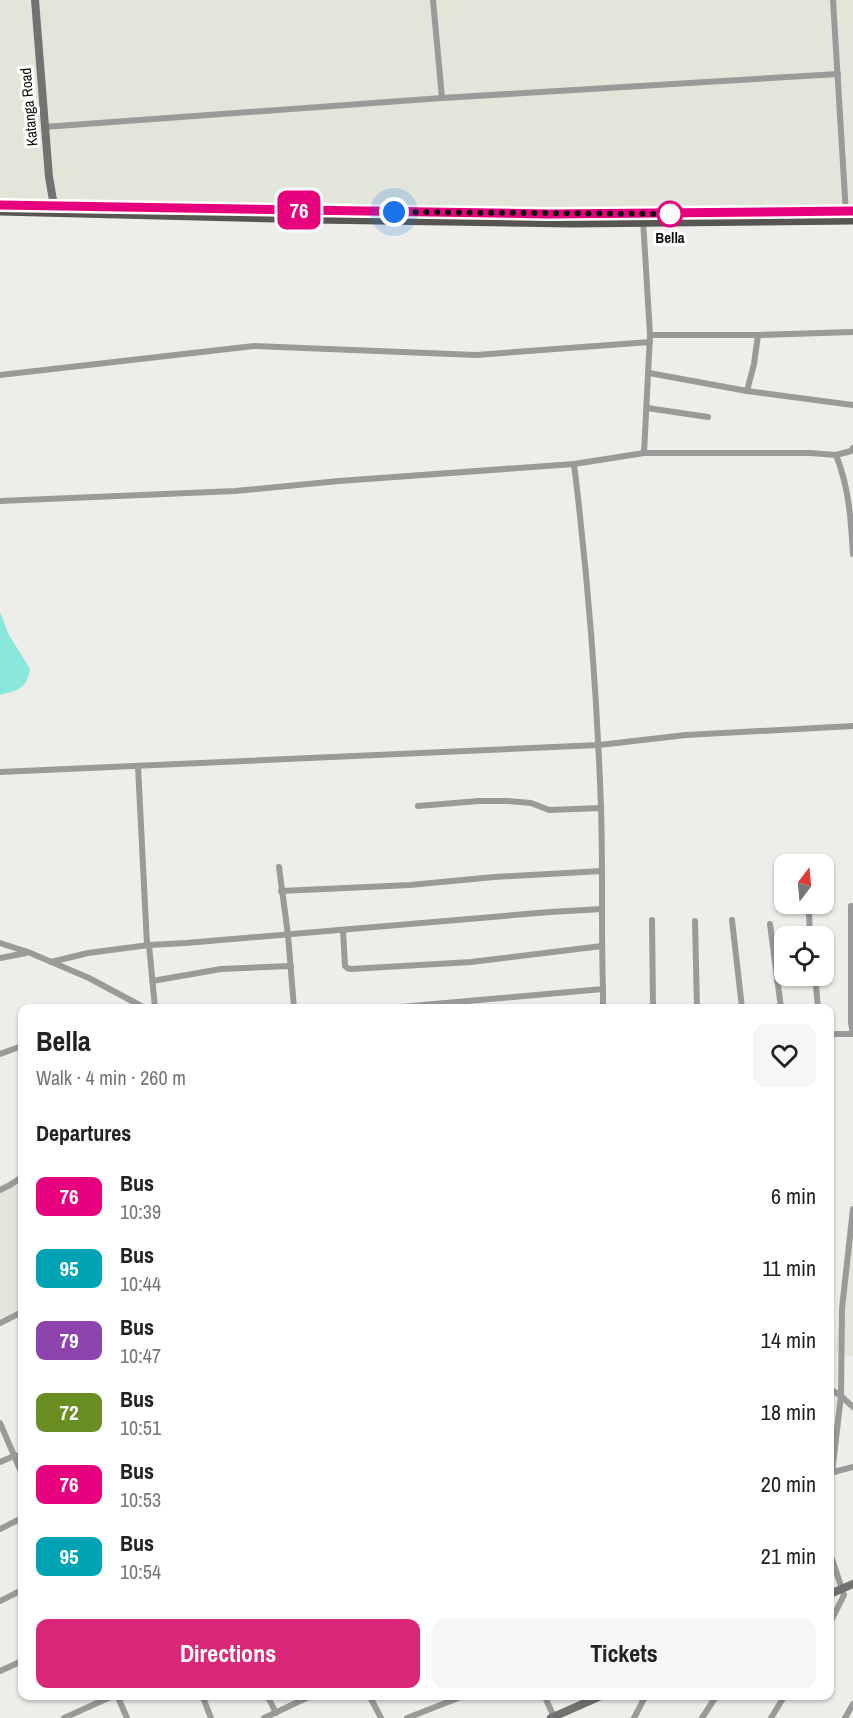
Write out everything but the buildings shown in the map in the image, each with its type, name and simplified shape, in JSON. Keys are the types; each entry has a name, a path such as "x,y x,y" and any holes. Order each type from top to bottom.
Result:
{"main road":[{"path":"0,205 314,219 850,216"},
{"path":"0,211 54,209"}],"street":[{"name":"Katanga Road","path":"35,0 44,127 54,209"},
{"path":"433,0 442,98"},
{"path":"833,0 837,74 850,216"},
{"path":"44,127 442,98 837,74"},
{"path":"643,218 650,338 644,453"},
{"path":"0,375 254,346 476,355 650,338 853,332"},
{"path":"747,391 757,351 758,335"},
{"path":"649,373 747,391 853,405"},
{"path":"647,408 708,417"},
{"path":"0,501 235,491 574,464 644,453 800,452 836,455 852,450"},
{"path":"836,455 847,489 853,554"},
{"path":"574,464 585,558 599,745 603,1004"},
{"path":"0,772 599,745 686,735 853,726"},
{"path":"138,766 148,945 155,1004"},
{"path":"418,806 507,801 531,803 549,810 601,808"},
{"path":"279,867 294,1004"},
{"path":"281,891 410,885 494,877 602,871"},
{"path":"834,1034 853,1034 851,1023 851,906"},
{"path":"51,962 88,953 148,945 602,909"},
{"path":"809,914 810,926"},
{"path":"652,920 653,1004"},
{"path":"732,920 742,1004"},
{"path":"695,921 697,1004"},
{"path":"770,924 780,1004"},
{"path":"344,930 345,966 351,969 471,962 602,946"},
{"path":"0,943 51,962 105,986 138,1004"},
{"path":"0,958 28,952"},
{"path":"152,981 221,969 291,966"},
{"path":"816,986 818,1004"},
{"path":"450,1004 603,989"},
{"path":"0,1054 18,1047"},
{"path":"0,1190 18,1180"},
{"path":"834,1450 841,1396 842,1308 853,1209"},
{"path":"0,1323 18,1314"},
{"path":"834,1392 853,1407"},
{"path":"0,1423 18,1465"},
{"path":"0,1462 18,1456"},
{"path":"834,1472 852,1468"},
{"path":"0,1529 18,1520"},
{"path":"834,1565 844,1595 834,1616"},
{"path":"834,1592 853,1584"},
{"path":"0,1601 18,1592"},
{"path":"0,1671 18,1663"},
{"path":"64,1718 105,1700"},
{"path":"118,1700 127,1718"},
{"path":"204,1700 211,1718"},
{"path":"270,1700 276,1713"},
{"path":"264,1718 303,1700"},
{"path":"372,1700 381,1718"},
{"path":"407,1718 453,1700"},
{"path":"546,1700 553,1717 570,1714 594,1700"},
{"path":"634,1718 643,1700"},
{"path":"702,1718 714,1700"},
{"path":"771,1718 782,1700"},
{"path":"845,1718 853,1704"}],"shaded area":[{"path":"0,0 853,0 853,217 0,209"},
{"path":"18,1178 18,1310 0,1318 0,1185"},
{"path":"853,1217 853,1356 835,1353"}],"water":[{"path":"0,612 9,635 30,669 26,681 20,688 0,695"}],"waterway":[{"path":"39,204 51,204"},
{"path":"57,204 72,204"}],"bus line":[{"name":"76","path":"0,205 549,214 853,211"}],"place":[{"name":"Bella","path":"670,214"}],"route":[{"path":"394,212 670,214"}]}
